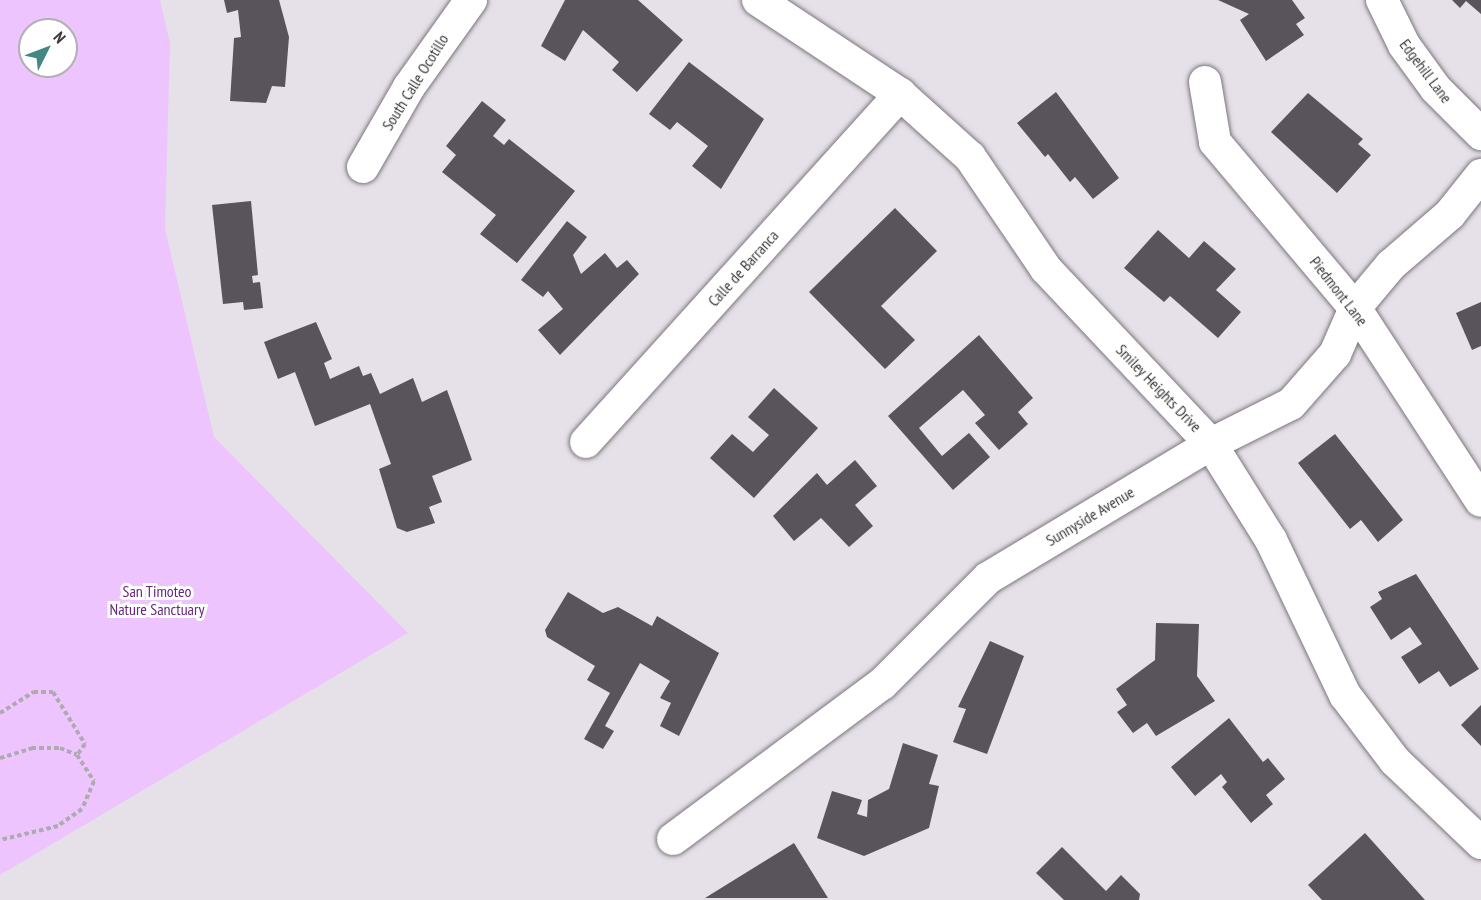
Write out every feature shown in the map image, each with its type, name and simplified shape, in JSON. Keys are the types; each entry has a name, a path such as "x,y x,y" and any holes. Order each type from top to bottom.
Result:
{"street":[{"name":"South Calle Ocotillo","path":"363,167 409,87 471,0"},
{"name":"Smiley Heights Drive","path":"758,0 900,94 970,157 1046,269 1211,444 1271,540 1345,695 1395,761 1481,843"},
{"name":"Edgehill Lane","path":"1382,0 1404,45 1436,89 1481,134"},
{"name":"Piedmont Lane","path":"1205,82 1215,142 1355,308 1481,501"},
{"name":"Calle de Barranca","path":"586,442 900,94"},
{"name":"Sunnyside Avenue","path":"673,839 882,684 988,578 1211,444 1292,404 1335,354 1355,308 1391,266 1450,214 1481,176"}],"path":[{"path":"0,713 34,692 53,692 85,744 77,754"},
{"path":"0,758 32,748 60,747 77,754 94,781 82,809 58,826 0,840"}],"green space":[{"name":"San Timoteo Nature Sanctuary","path":"0,0 160,0 170,43 165,229 214,437 408,633 0,875"}],"building":[{"path":"224,0 279,0 289,37 285,87 272,86 266,103 230,101 234,38 241,37 238,10 227,13"},
{"path":"565,0 638,0 683,40 637,92 612,70 619,62 583,30 565,61 541,46"},
{"path":"1218,0 1292,0 1305,18 1296,24 1304,35 1266,61 1240,20 1249,14"},
{"path":"1452,0 1481,0 1481,14 1466,1 1460,8"},
{"path":"689,62 764,119 721,189 692,166 708,146 677,122 670,130 649,114"},
{"path":"1056,92 1119,178 1093,199 1075,177 1070,182 1048,154 1045,157 1017,123"},
{"path":"1308,93 1363,139 1358,144 1371,155 1337,193 1271,132"},
{"path":"482,101 506,120 493,136 504,145 509,139 575,191 517,263 480,234 496,215 442,172 456,155 446,146"},
{"path":"251,201 258,275 252,276 253,283 260,282 263,308 244,310 243,302 223,304 212,205"},
{"path":"895,208 937,251 881,306 915,340 885,369 809,292"},
{"path":"567,221 587,237 573,255 581,274 605,253 617,268 627,260 639,274 560,355 538,330 563,309 548,291 543,297 521,280"},
{"path":"1158,230 1189,258 1204,241 1236,269 1216,290 1241,312 1218,338 1170,296 1164,302 1124,268"},
{"path":"1481,302 1481,346 1472,350 1456,313"},
{"path":"316,322 332,359 324,363 330,379 359,366 363,376 371,373 380,394 413,378 422,402 447,390 472,460 432,476 442,502 429,507 435,523 407,532 397,528 379,469 391,464 370,404 315,426 295,372 278,379 264,342"},
{"path":"979,335 1033,398 1018,412 1028,424 999,450 975,423 985,415 963,390 919,428 942,456 969,433 990,457 953,490 888,416"},
{"path":"774,388 818,428 754,498 710,458 732,434 753,452 769,435 748,417"},
{"path":"1335,434 1403,520 1378,542 1361,520 1350,529 1298,463"},
{"path":"855,460 877,486 855,505 873,526 849,547 821,518 794,541 773,516 817,473 827,485"},
{"path":"1416,574 1479,669 1450,687 1439,671 1419,684 1401,657 1422,644 1410,627 1391,640 1370,607 1382,599 1378,592"},
{"path":"568,592 603,613 618,607 652,626 657,616 719,653 679,736 660,726 671,703 660,698 670,681 640,663 605,726 614,731 603,749 584,739 610,693 587,680 595,666 547,637 545,630"},
{"path":"1156,623 1199,624 1197,676 1215,701 1156,736 1147,723 1133,733 1117,712 1127,705 1116,689 1155,660"},
{"path":"990,641 1024,656 987,754 953,742 966,709 958,707"},
{"path":"1481,705 1481,746 1461,725"},
{"path":"1229,718 1263,762 1268,758 1285,779 1266,795 1273,804 1251,823 1222,787 1227,782 1221,774 1195,796 1171,767"},
{"path":"903,743 938,755 929,784 939,786 929,828 864,856 817,838 832,791 862,800 857,814 867,817 868,800 889,789"},
{"path":"1365,833 1425,900 1322,900 1308,885"},
{"path":"794,843 828,898 705,898"},
{"path":"1062,847 1106,891 1121,875 1140,894 1139,900 1064,900 1036,873"}]}
